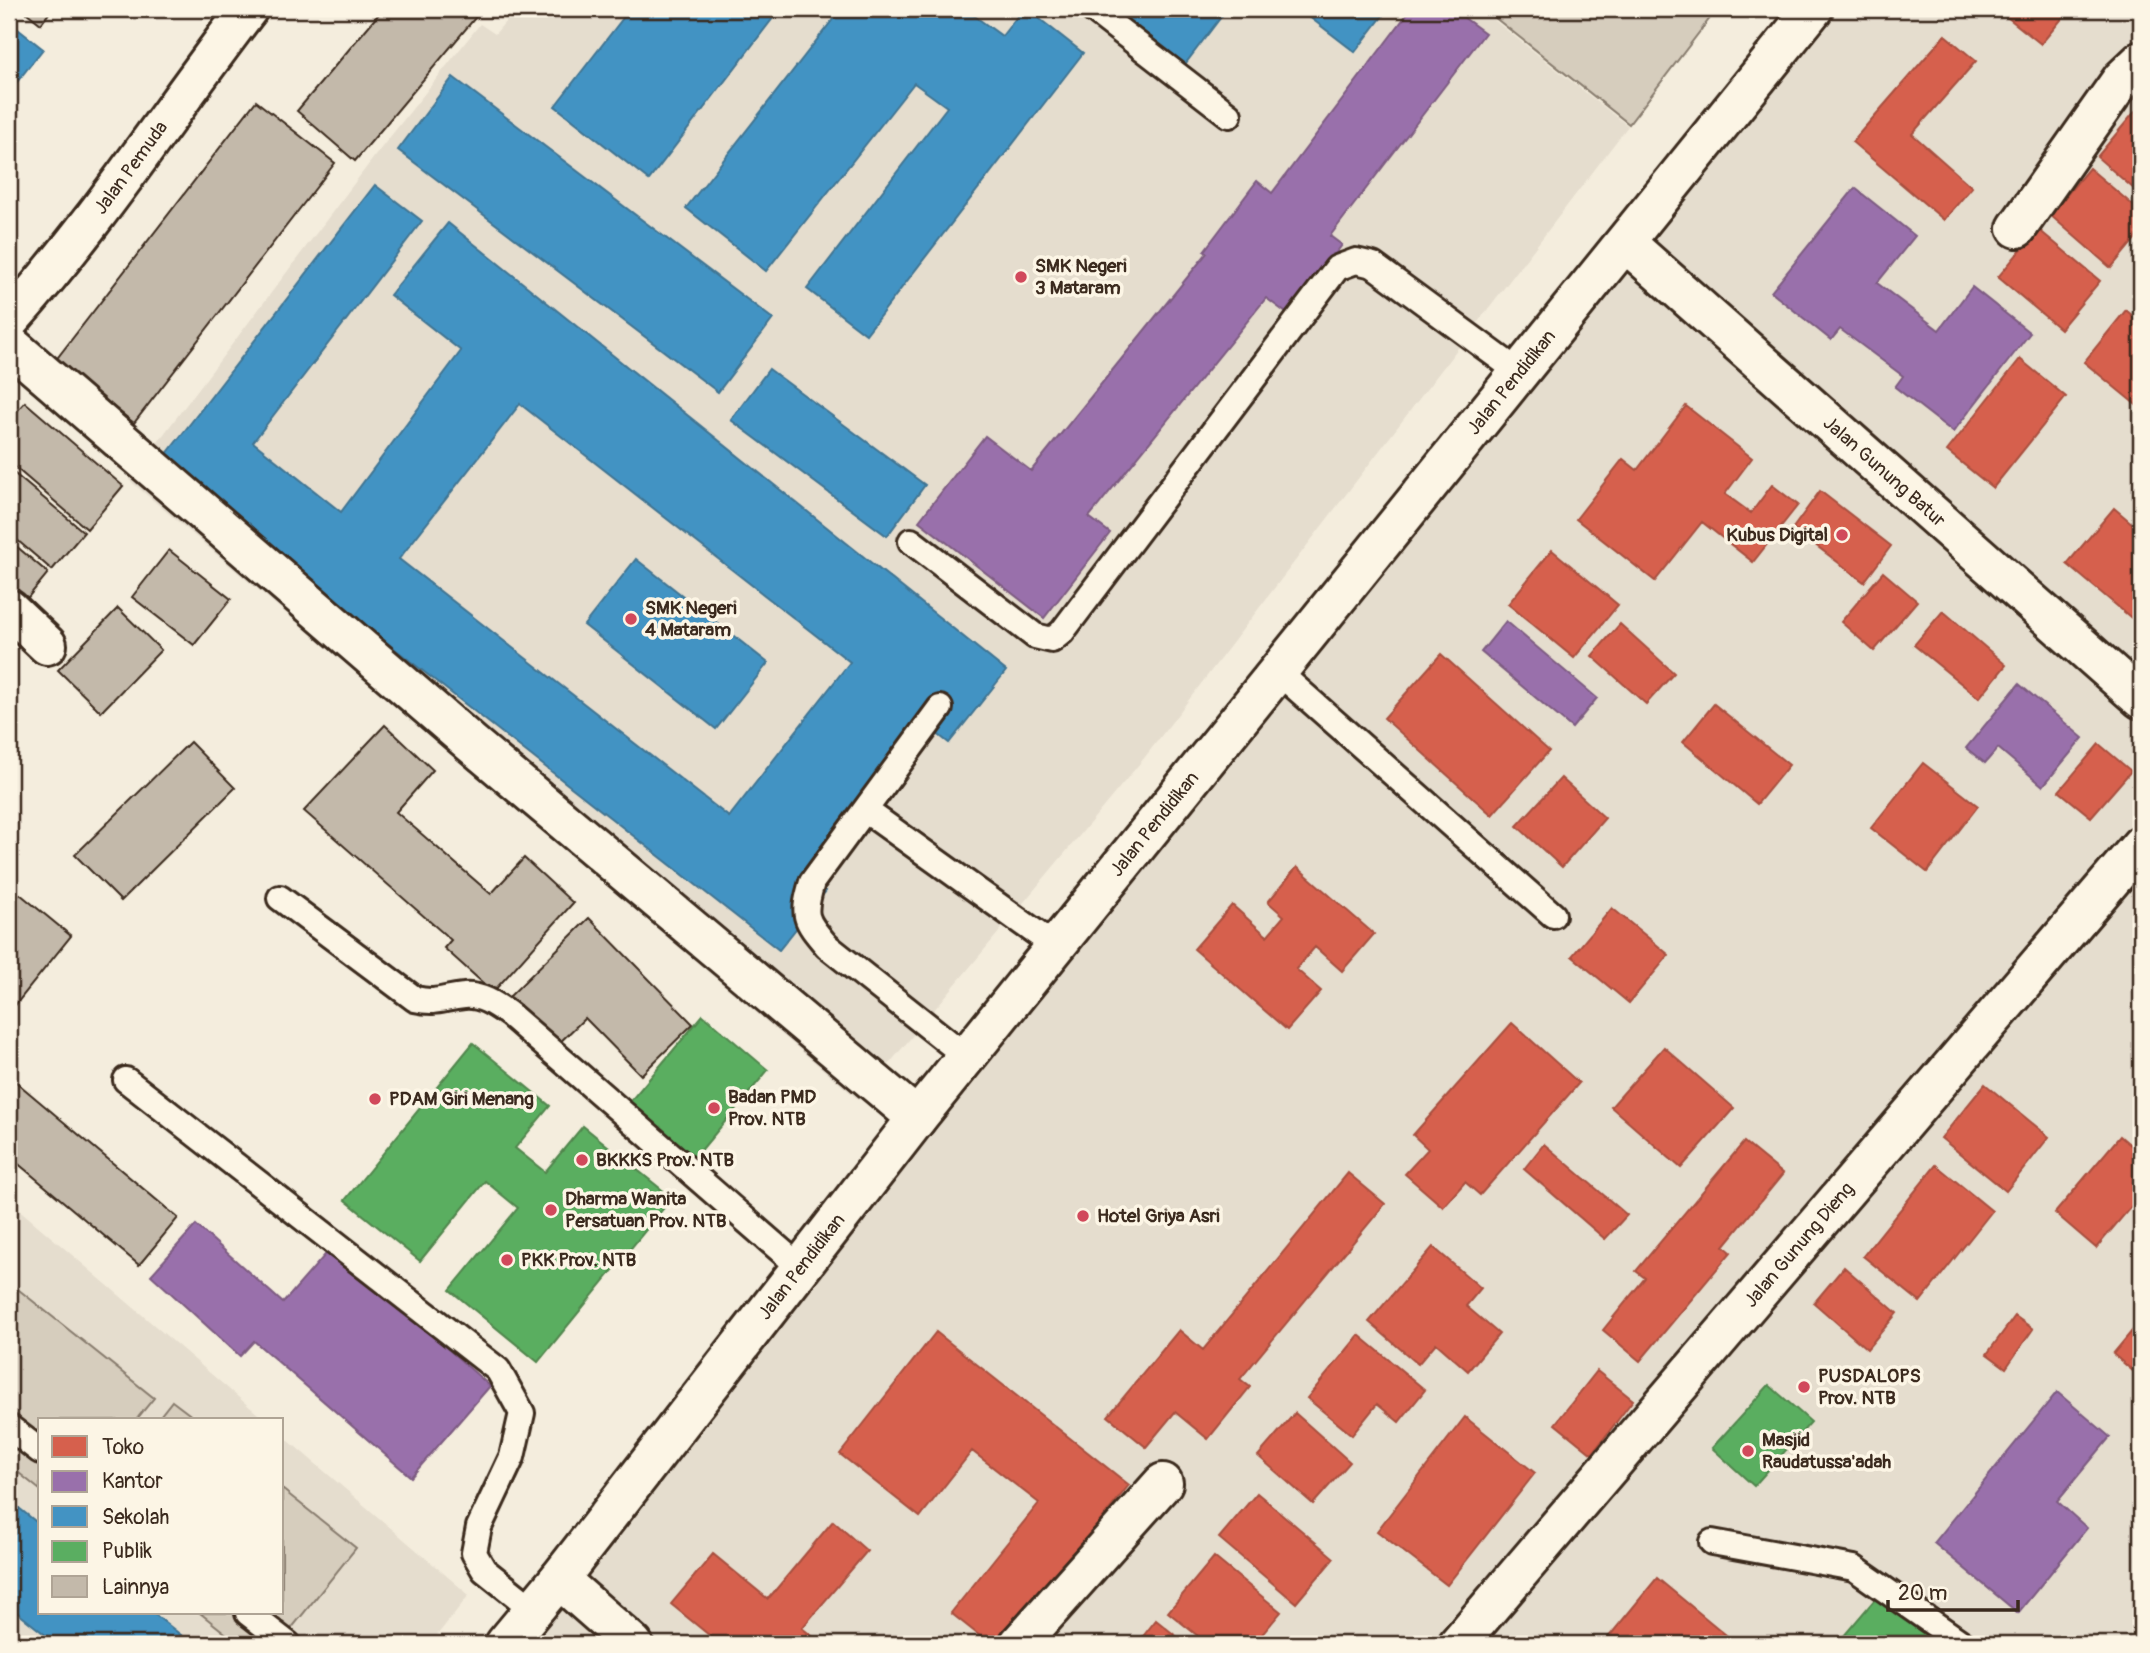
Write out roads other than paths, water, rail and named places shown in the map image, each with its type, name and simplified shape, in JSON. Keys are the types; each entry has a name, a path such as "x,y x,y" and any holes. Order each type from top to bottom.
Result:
{"street":[{"name":"Jalan Pemuda","path":"9,321 43,284 95,219 145,152 191,83 248,9"},
{"name":"Jalan Pendidikan","path":"505,1644 559,1579 917,1118 1813,9"},
{"path":"2017,228 2122,79 2141,61"},
{"name":"Jalan Gunung Batur","path":"1626,243 2141,699"},
{"path":"9,344 472,744 917,1118"},
{"path":"9,609 47,645"},
{"name":"Jalan Gunung Dieng","path":"1458,1644 2141,845"},
{"path":"1019,1644 1163,1483"},
{"path":"559,1579 633,1644"}],"lane":[{"path":"1092,9 1229,115"},
{"path":"911,541 1035,636 1052,639 1062,632 1337,268 1356,261 1373,265 1520,373"},
{"path":"1278,672 1553,915"},
{"path":"940,708 813,882 805,907 808,925 827,946 967,1057"},
{"path":"865,810 1056,947"},
{"path":"280,898 415,999 432,1002 466,995 490,1001 509,1014 801,1268"},
{"path":"126,1080 498,1370 522,1413 512,1457 479,1527 474,1553 484,1570 534,1610"},
{"path":"9,1427 38,1449"},
{"path":"1712,1542 1854,1568 1963,1644"},
{"path":"249,1614 288,1644"}],"place":[{"name":"SMK Negeri 3 Mataram","path":"1021,277"},
{"name":"Kubus Digital","path":"1842,535"},
{"name":"SMK Negeri 4 Mataram","path":"631,619"},
{"name":"PDAM Giri Menang","path":"375,1099"},
{"name":"Badan PMD Prov. NTB","path":"714,1108"},
{"name":"BKKKS Prov. NTB","path":"582,1160"},
{"name":"Dharma Wanita Persatuan Prov. NTB","path":"551,1210"},
{"name":"Hotel Griya Asri","path":"1083,1216"},
{"name":"PKK Prov. NTB","path":"507,1260"},
{"name":"PUSDALOPS Prov. NTB","path":"1804,1387"},
{"name":"Masjid Raudatussa'adah","path":"1748,1451"}]}
